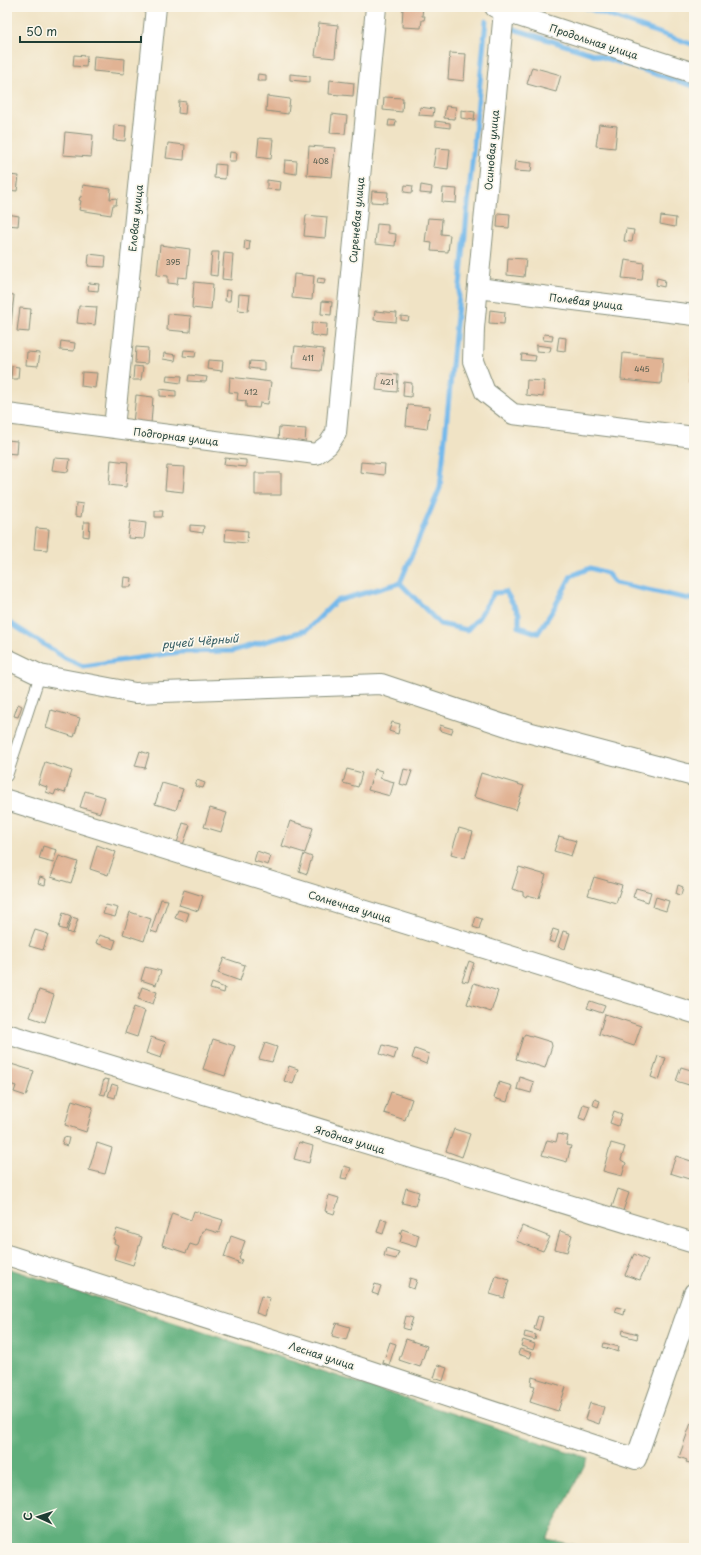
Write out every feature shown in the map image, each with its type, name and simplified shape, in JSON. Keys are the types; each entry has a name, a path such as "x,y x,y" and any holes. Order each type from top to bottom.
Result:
{"street":[{"name":"Еловая улица","path":"114,428 156,7"},
{"name":"Сиреневая улица","path":"336,433 376,7"},
{"name":"Продольная улица","path":"500,9 694,73"},
{"name":"Осиновая улица","path":"500,9 474,328 473,361 485,392 513,414 694,437"},
{"name":"Полевая улица","path":"478,288 694,315"},
{"name":"Подгорная улица","path":"7,414 316,454 328,445 336,433"},
{"path":"7,659 40,675 135,693 381,684 516,729 694,776"},
{"name":"Солнечная улица","path":"7,800 694,1012"},
{"name":"Ягодная улица","path":"7,1034 694,1243"},
{"name":"Лесная улица","path":"7,1255 340,1361 636,1459 694,1293"}],"lane":[{"path":"7,776 40,675"}],"green space":[{"path":"7,1268 588,1458 547,1539 588,1548 7,1548"}],"building":[{"path":"403,7 423,7 422,16 425,16 424,20 422,20 421,28 402,27"},
{"path":"319,23 338,25 335,58 315,56"},
{"path":"450,53 466,54 464,81 448,79"},
{"path":"74,55 87,56 86,67 73,66"},
{"path":"94,56 125,59 124,74 93,71"},
{"path":"532,67 561,75 556,92 527,84"},
{"path":"258,74 266,75 266,81 257,81"},
{"path":"290,74 310,76 310,82 290,80"},
{"path":"330,80 354,83 353,96 329,94"},
{"path":"267,96 290,99 288,114 266,111"},
{"path":"384,97 403,98 402,112 383,110"},
{"path":"179,101 186,102 185,114 178,113"},
{"path":"446,106 456,107 454,119 444,118"},
{"path":"420,107 434,109 433,116 419,115"},
{"path":"461,110 475,112 474,120 461,118"},
{"path":"332,114 347,116 345,134 330,133"},
{"path":"389,120 396,121 395,126 388,126"},
{"path":"435,121 450,123 450,128 435,126"},
{"path":"599,124 617,126 615,148 596,146"},
{"path":"114,125 126,126 125,141 113,140"},
{"path":"65,132 93,135 91,157 63,155"},
{"path":"259,138 273,139 271,159 257,157"},
{"path":"168,143 185,145 184,160 166,158"},
{"path":"309,146 335,148 332,177 307,175"},
{"path":"436,148 450,149 448,169 433,167"},
{"path":"230,152 237,153 236,161 229,161"},
{"path":"285,160 297,161 296,174 284,172"},
{"path":"515,161 532,163 531,172 514,171"},
{"path":"215,164 226,165 225,179 214,178"},
{"path":"8,175 19,176 17,191 7,190"},
{"path":"267,180 281,182 280,190 267,189"},
{"path":"83,185 111,189 110,199 117,198 116,205 113,205 111,215 79,210 81,201 79,200"},
{"path":"405,185 413,186 412,193 404,192"},
{"path":"421,185 432,187 431,194 420,193"},
{"path":"443,188 457,189 456,203 442,202"},
{"path":"372,191 388,192 387,203 371,202"},
{"path":"498,213 510,214 509,228 497,227"},
{"path":"7,214 19,216 18,226 7,225"},
{"path":"306,215 327,217 325,238 304,236"},
{"path":"661,216 676,218 675,227 660,224"},
{"path":"428,218 442,219 441,234 450,235 448,252 431,251 432,243 425,242"},
{"path":"377,224 388,225 388,233 396,234 395,246 375,244"},
{"path":"626,229 634,230 632,242 624,241"},
{"path":"245,240 250,241 249,250 244,249"},
{"path":"160,245 190,249 187,278 178,277 177,284 168,283 168,276 157,275"},
{"path":"212,252 219,252 217,276 210,275"},
{"path":"224,253 233,254 231,280 222,279"},
{"path":"89,254 106,256 105,267 88,266"},
{"path":"508,258 526,259 524,277 507,275"},
{"path":"625,260 644,263 642,280 622,278"},
{"path":"294,274 314,276 312,300 292,298"},
{"path":"318,278 325,279 324,284 317,283"},
{"path":"657,278 665,280 664,287 656,285"},
{"path":"194,282 213,284 211,310 192,308"},
{"path":"89,283 99,284 98,291 88,290"},
{"path":"226,290 231,291 230,301 225,301"},
{"path":"7,294 14,295 11,325 7,325"},
{"path":"239,294 250,295 248,311 238,310"},
{"path":"322,301 332,302 331,315 321,314"},
{"path":"79,306 97,307 95,325 77,323"},
{"path":"20,308 31,309 29,332 17,331"},
{"path":"490,310 505,312 504,324 489,323"},
{"path":"375,311 397,313 396,322 374,320"},
{"path":"168,314 191,316 190,332 167,330"},
{"path":"401,316 409,317 408,321 401,320"},
{"path":"312,323 327,324 326,337 311,335"},
{"path":"544,334 553,335 552,341 543,340"},
{"path":"559,337 566,338 565,351 557,350"},
{"path":"61,341 75,343 74,351 60,350"},
{"path":"536,345 551,347 550,352 536,351"},
{"path":"295,346 324,349 321,371 292,368"},
{"path":"136,347 148,348 147,364 135,363"},
{"path":"184,350 196,351 195,357 183,356"},
{"path":"27,352 40,353 38,366 26,365"},
{"path":"164,353 176,355 175,361 163,359"},
{"path":"623,353 663,357 661,384 621,380"},
{"path":"522,354 536,356 535,361 521,360"},
{"path":"692,355 694,356 694,383 689,383"},
{"path":"208,360 223,361 222,371 207,369"},
{"path":"250,361 264,362 264,370 249,368"},
{"path":"12,366 19,367 18,379 11,379"},
{"path":"134,366 143,367 141,380 133,380"},
{"path":"82,372 97,373 95,388 81,386"},
{"path":"378,373 398,375 397,392 376,390"},
{"path":"167,375 182,376 181,383 166,381"},
{"path":"189,375 207,377 206,382 188,381"},
{"path":"230,377 271,382 268,404 260,403 259,408 246,407 246,401 237,400 238,393 229,392"},
{"path":"527,380 544,381 543,397 526,395"},
{"path":"404,382 412,383 411,397 403,396"},
{"path":"160,389 176,391 176,397 160,396"},
{"path":"136,395 153,397 151,424 133,423"},
{"path":"408,405 430,407 427,429 406,426"},
{"path":"279,427 306,429 305,443 278,440"},
{"path":"7,440 17,441 16,454 7,453"},
{"path":"54,458 70,459 68,472 52,470"},
{"path":"225,458 246,460 246,467 224,465"},
{"path":"111,460 128,462 126,487 109,485"},
{"path":"361,462 385,464 384,475 360,472"},
{"path":"167,466 185,467 183,492 165,490"},
{"path":"255,473 281,473 281,495 255,495"},
{"path":"76,503 83,504 81,517 75,516"},
{"path":"155,511 163,511 162,517 155,517"},
{"path":"130,521 146,523 144,539 128,538"},
{"path":"84,522 90,522 89,537 83,536"},
{"path":"190,525 204,526 203,533 190,531"},
{"path":"36,528 49,529 47,550 34,549"},
{"path":"226,529 248,531 247,543 225,541"},
{"path":"124,577 132,578 131,587 123,587"},
{"path":"18,704 22,706 18,717 14,716"},
{"path":"51,710 80,718 74,737 46,728"},
{"path":"392,722 400,724 398,734 389,731"},
{"path":"440,725 453,729 451,734 439,730"},
{"path":"140,751 149,754 145,768 135,766"},
{"path":"45,762 72,771 65,793 56,790 54,795 46,792 47,787 38,784"},
{"path":"347,769 362,773 358,787 343,783"},
{"path":"375,769 382,771 380,778 394,782 390,796 368,790"},
{"path":"404,769 412,771 407,786 400,784"},
{"path":"481,773 524,786 516,810 474,797"},
{"path":"197,780 205,783 203,788 195,786"},
{"path":"162,783 183,789 176,810 155,804"},
{"path":"85,791 105,797 100,813 80,807"},
{"path":"210,808 227,813 221,832 204,827"},
{"path":"290,821 313,828 305,853 282,846"},
{"path":"183,823 190,825 183,845 177,843"},
{"path":"459,828 473,832 465,858 451,854"},
{"path":"559,836 576,841 571,856 554,851"},
{"path":"97,845 116,852 108,875 90,869"},
{"path":"43,846 57,850 53,863 39,859"},
{"path":"257,851 271,856 268,865 254,861"},
{"path":"304,854 312,857 307,874 299,871"},
{"path":"59,856 78,862 71,883 51,877"},
{"path":"519,867 546,875 539,898 527,895 526,897 523,895 523,892 512,889"},
{"path":"40,877 46,879 45,885 38,883"},
{"path":"594,877 622,885 616,903 588,895"},
{"path":"678,885 683,887 681,895 676,894"},
{"path":"636,888 651,892 648,902 633,897"},
{"path":"184,890 203,896 198,911 179,905"},
{"path":"656,897 669,901 666,911 653,907"},
{"path":"161,899 168,900 157,933 151,931"},
{"path":"106,905 118,908 115,917 103,914"},
{"path":"178,910 189,913 186,922 175,918"},
{"path":"130,912 151,919 144,941 123,934"},
{"path":"63,913 71,916 66,930 59,928"},
{"path":"72,917 78,919 73,934 67,932"},
{"path":"476,917 482,919 479,929 473,927"},
{"path":"553,929 559,931 555,943 549,941"},
{"path":"35,930 48,934 43,950 29,946"},
{"path":"563,931 570,933 565,949 558,947"},
{"path":"99,935 116,940 113,949 96,943"},
{"path":"224,958 245,965 240,981 218,973"},
{"path":"469,961 474,963 468,982 462,981"},
{"path":"145,967 161,971 156,985 141,980"},
{"path":"212,983 225,988 224,993 210,989"},
{"path":"474,983 498,991 491,1012 467,1004"},
{"path":"142,987 157,992 153,1004 138,999"},
{"path":"39,990 54,995 45,1022 30,1017"},
{"path":"590,1001 605,1006 602,1013 587,1008"},
{"path":"134,1007 145,1011 137,1037 125,1033"},
{"path":"605,1014 641,1026 634,1046 599,1034"},
{"path":"525,1034 551,1042 552,1046 545,1068 516,1059"},
{"path":"151,1037 166,1042 161,1058 146,1053"},
{"path":"213,1039 235,1046 225,1076 203,1069"},
{"path":"265,1043 277,1047 272,1062 259,1059"},
{"path":"383,1045 397,1049 394,1059 380,1054"},
{"path":"415,1049 429,1054 426,1064 412,1058"},
{"path":"658,1056 666,1058 659,1080 651,1077"},
{"path":"11,1064 34,1071 26,1096 14,1092 16,1086 7,1083 7,1075"},
{"path":"289,1066 298,1069 293,1084 284,1081"},
{"path":"681,1067 694,1071 689,1085 676,1081"},
{"path":"520,1077 534,1082 531,1093 517,1089"},
{"path":"104,1079 109,1080 105,1095 100,1094"},
{"path":"499,1082 512,1086 507,1102 494,1098"},
{"path":"112,1084 118,1086 115,1098 108,1096"},
{"path":"391,1092 412,1099 405,1120 384,1113"},
{"path":"595,1099 600,1101 598,1107 593,1105"},
{"path":"72,1100 93,1107 86,1132 65,1125"},
{"path":"583,1104 590,1106 585,1120 579,1118"},
{"path":"614,1111 622,1114 618,1126 610,1123"},
{"path":"454,1129 470,1134 462,1157 446,1151"},
{"path":"558,1134 568,1136 566,1145 571,1146 567,1162 542,1155 547,1140 556,1142"},
{"path":"64,1137 69,1138 67,1146 62,1144"},
{"path":"299,1142 313,1146 309,1163 294,1159"},
{"path":"97,1143 112,1148 105,1174 89,1170"},
{"path":"611,1143 625,1147 621,1160 626,1163 622,1176 603,1171"},
{"path":"676,1156 694,1162 694,1176 692,1180 670,1173"},
{"path":"344,1166 351,1168 347,1179 341,1178"},
{"path":"406,1188 419,1192 415,1206 402,1203"},
{"path":"618,1189 629,1193 623,1211 612,1207"},
{"path":"329,1195 339,1198 334,1214 325,1211"},
{"path":"194,1211 223,1220 219,1233 205,1229 202,1231 198,1245 196,1246 190,1244 186,1253 162,1245 172,1213 191,1220"},
{"path":"381,1219 387,1220 383,1234 377,1232"},
{"path":"522,1226 550,1237 543,1251 516,1241"},
{"path":"117,1229 142,1237 133,1265 114,1259 118,1245 114,1243 115,1240 113,1239"},
{"path":"402,1229 419,1235 416,1247 400,1242 402,1235 400,1234"},
{"path":"560,1231 572,1235 567,1252 555,1249"},
{"path":"231,1236 245,1241 239,1258 242,1260 240,1264 224,1257"},
{"path":"386,1248 399,1252 396,1259 384,1256"},
{"path":"634,1254 648,1260 640,1280 625,1275"},
{"path":"496,1276 509,1280 504,1298 490,1294"},
{"path":"410,1278 417,1280 414,1289 408,1287"},
{"path":"375,1284 381,1286 378,1295 372,1293"},
{"path":"261,1296 270,1298 265,1316 256,1313"},
{"path":"617,1307 625,1309 624,1315 615,1312"},
{"path":"406,1316 413,1318 409,1330 403,1328"},
{"path":"538,1316 543,1317 539,1331 534,1329"},
{"path":"336,1323 350,1327 346,1340 332,1336"},
{"path":"623,1330 638,1334 637,1339 622,1335"},
{"path":"525,1332 536,1335 535,1340 524,1337"},
{"path":"406,1339 427,1346 420,1367 399,1360"},
{"path":"523,1340 535,1344 533,1350 521,1346"},
{"path":"390,1342 396,1344 389,1365 383,1363"},
{"path":"604,1343 619,1347 618,1352 603,1347"},
{"path":"520,1349 532,1353 530,1358 518,1354"},
{"path":"438,1365 447,1368 443,1381 434,1378"},
{"path":"532,1377 566,1387 558,1411 530,1402 535,1386 531,1385"},
{"path":"590,1403 604,1407 599,1424 585,1419"},
{"path":"691,1423 694,1424 694,1464 686,1462 687,1460 679,1457"}],"waterway":[{"path":"584,7 694,45"},
{"path":"400,583 440,488 486,21"},
{"path":"514,29 694,86"},
{"name":"ручей Чёрный","path":"7,621 65,658 83,666 180,652 232,651 307,630 336,601 400,583 440,624 467,630 479,617 494,593 506,592 519,614 519,627 538,633 553,610 571,576 590,568 607,573 615,583 694,600"}]}
